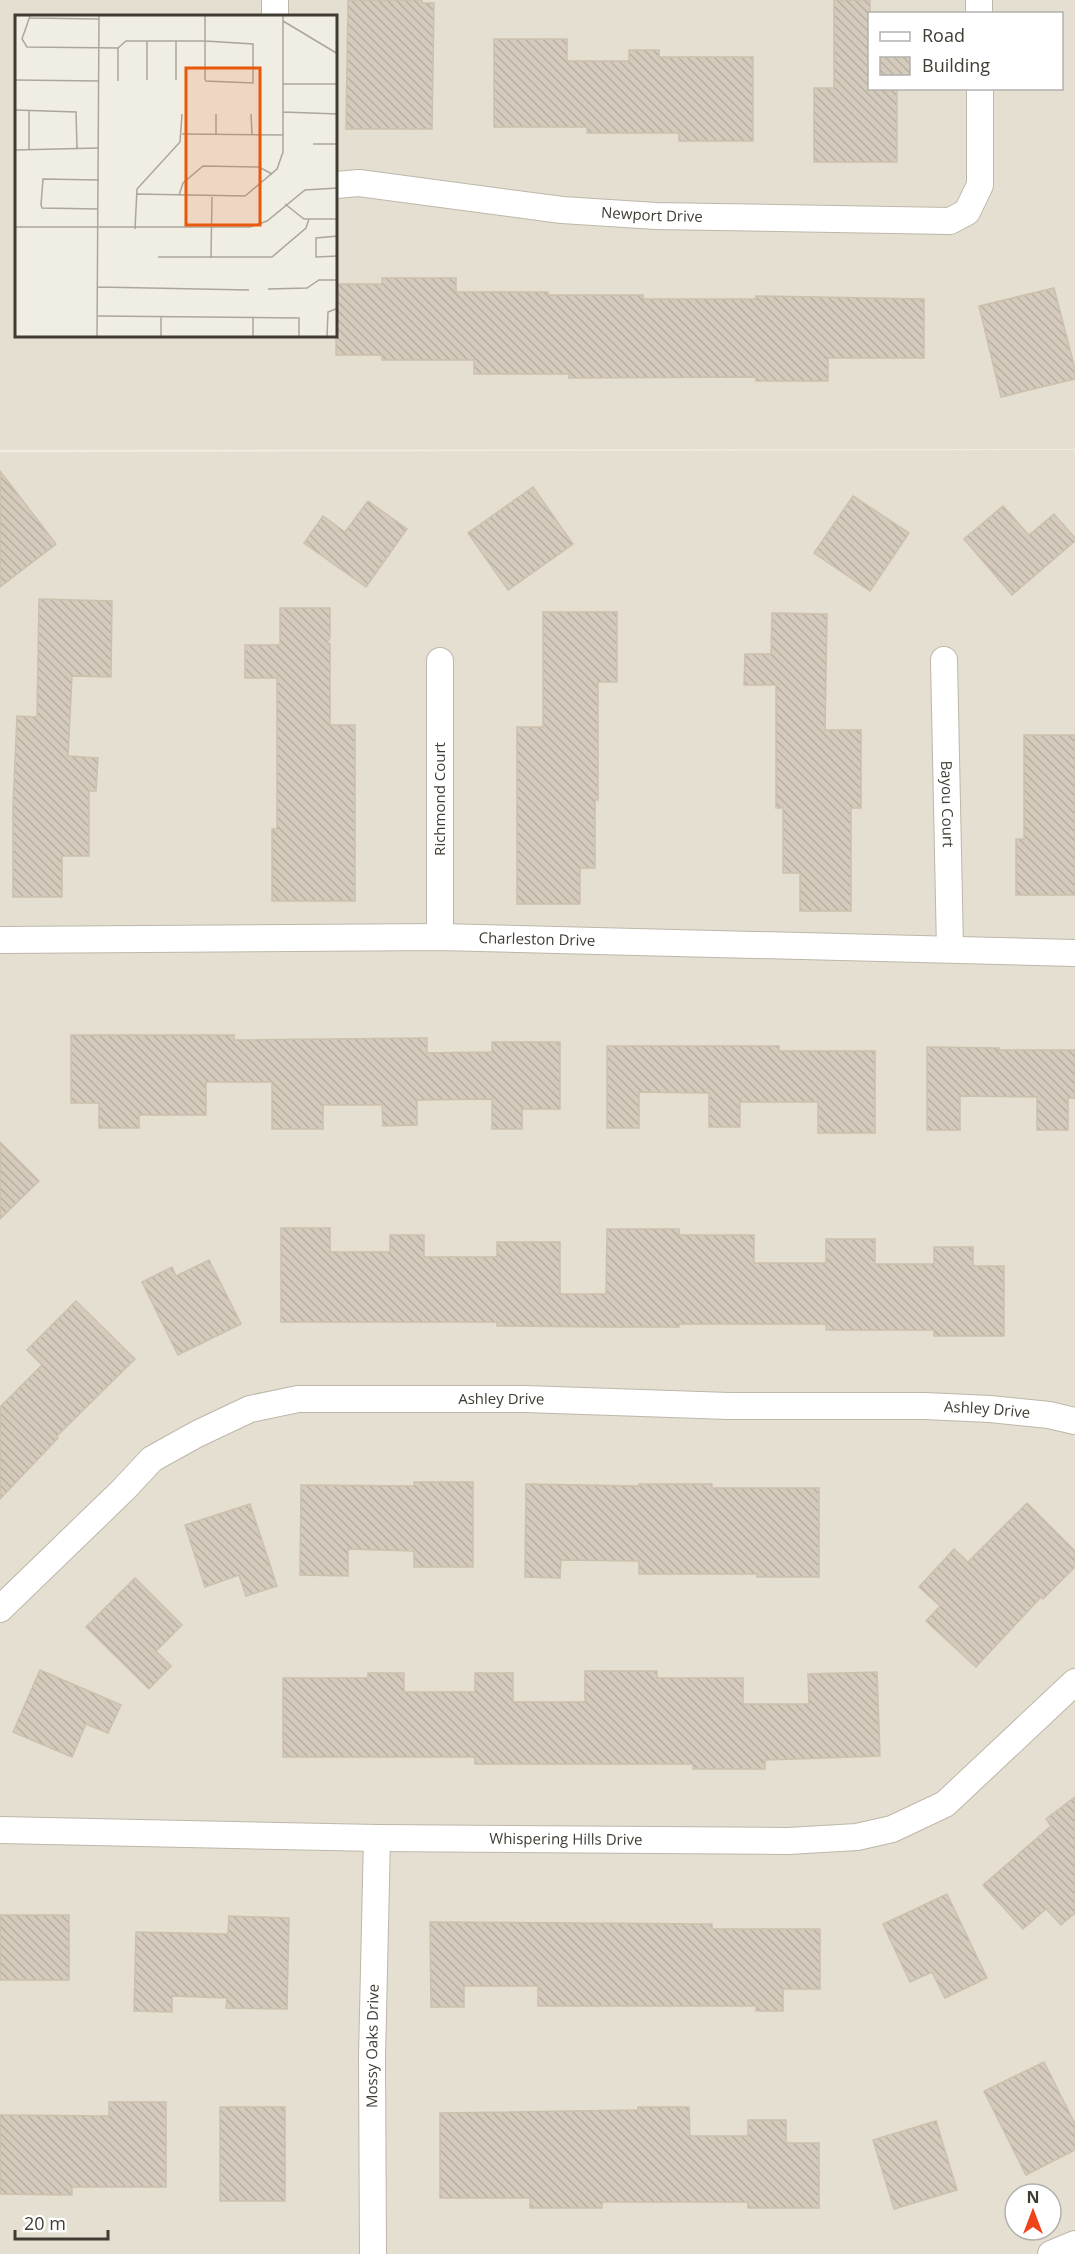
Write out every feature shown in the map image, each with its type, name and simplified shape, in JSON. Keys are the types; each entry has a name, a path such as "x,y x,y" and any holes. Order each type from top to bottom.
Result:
{"street":[{"path":"274,15 275,0"},
{"name":"Newport Drive","path":"338,185 359,183 562,210 656,216 950,221 967,212 980,184 980,90"},
{"name":"Bayou Court","path":"944,660 950,949"},
{"name":"Richmond Court","path":"440,661 441,937"},
{"name":"Charleston Drive","path":"0,940 441,937 1075,953"},
{"name":"Ashley Drive","path":"0,1609 152,1459 197,1434 250,1409 298,1399 513,1398 729,1406 925,1406 1050,1414 1075,1421"},
{"name":"Whispering Hills Drive","path":"0,1830 377,1838 788,1841 857,1837 892,1829 945,1804 1075,1682"},
{"name":"Mossy Oaks Drive","path":"373,2254 372,2057 377,1838"},
{"path":"1051,2254 1075,2244"}],"shaded area":[{"path":"0,0 1075,0 1075,449 0,450"},
{"path":"1075,450 1075,2254 0,2254 0,452"}],"building":[{"path":"348,0 422,0 422,3 434,3 432,129 346,129"},
{"path":"834,0 870,0 868,90 897,90 897,162 814,162 814,88 834,88"},
{"path":"494,39 567,39 567,61 629,61 629,50 659,50 659,57 753,57 753,141 679,141 679,133 587,133 587,127 494,127"},
{"path":"382,278 456,278 456,292 643,295 643,299 756,299 756,296 924,299 924,358 828,358 828,381 756,381 756,377 569,378 569,374 474,374 474,360 382,360 382,355 336,355 338,284 382,284"},
{"path":"1054,288 1075,369 1075,379 1001,397 979,306"},
{"path":"0,471 56,544 0,587"},
{"path":"533,487 573,544 508,590 468,533"},
{"path":"853,496 909,533 870,591 814,553"},
{"path":"368,501 407,529 366,587 304,543 323,516 345,532"},
{"path":"1003,506 1029,535 1054,514 1075,538 1075,541 1012,595 964,539"},
{"path":"39,599 112,601 111,677 72,676 68,756 98,758 96,791 89,791 89,856 62,856 62,897 13,897 13,805 17,716 37,717"},
{"path":"280,608 330,608 330,638 327,642 330,644 330,725 355,725 355,901 272,901 272,829 277,829 277,678 245,678 245,645 280,645"},
{"path":"543,612 617,612 617,682 598,682 598,800 595,800 595,868 580,868 580,904 517,904 517,727 543,727"},
{"path":"772,613 827,614 825,730 861,730 861,808 851,808 851,911 800,911 800,873 783,873 783,808 776,808 776,685 744,685 745,654 771,654"},
{"path":"1024,735 1075,735 1075,895 1016,895 1016,839 1024,839"},
{"path":"71,1035 234,1035 234,1040 427,1038 427,1053 492,1052 492,1042 560,1042 560,1109 522,1109 522,1129 492,1129 492,1099 417,1100 417,1125 383,1126 382,1105 323,1105 323,1129 272,1129 272,1082 206,1082 206,1115 139,1115 139,1128 99,1128 99,1103 71,1103"},
{"path":"607,1046 779,1046 779,1051 875,1051 875,1133 818,1133 818,1102 740,1102 740,1127 709,1127 709,1093 639,1092 639,1128 607,1128"},
{"path":"927,1047 1075,1050 1075,1098 1068,1098 1068,1130 1037,1130 1037,1097 960,1096 960,1130 927,1130"},
{"path":"0,1142 39,1181 0,1219"},
{"path":"281,1228 330,1228 330,1252 390,1252 390,1235 424,1235 424,1257 497,1257 497,1242 560,1242 560,1294 606,1294 607,1229 679,1229 679,1235 754,1235 754,1263 826,1263 826,1239 875,1239 875,1264 934,1264 934,1247 973,1247 973,1266 1004,1266 1004,1336 934,1336 934,1330 826,1330 826,1324 679,1324 679,1327 607,1327 497,1326 497,1322 281,1322"},
{"path":"209,1260 241,1324 178,1355 142,1282 172,1267 176,1276"},
{"path":"76,1301 135,1359 56,1437 58,1438 0,1499 0,1407 42,1365 27,1350"},
{"path":"414,1482 473,1482 473,1567 414,1567 414,1551 348,1549 348,1576 300,1575 301,1485 414,1486"},
{"path":"526,1484 639,1486 639,1484 712,1484 712,1488 819,1488 819,1577 757,1577 757,1574 639,1574 639,1561 561,1560 560,1578 525,1577"},
{"path":"1027,1503 1075,1551 1075,1567 1043,1599 1041,1597 976,1667 926,1621 940,1606 919,1587 954,1549 968,1562"},
{"path":"250,1504 277,1586 246,1596 239,1575 205,1587 185,1525"},
{"path":"135,1578 182,1625 156,1651 171,1666 149,1689 86,1627"},
{"path":"40,1670 121,1705 108,1733 86,1724 72,1757 13,1732"},
{"path":"585,1671 657,1671 657,1678 743,1678 743,1704 809,1704 808,1674 877,1672 880,1756 765,1760 765,1769 693,1769 693,1764 475,1764 475,1757 283,1757 283,1678 368,1678 368,1673 404,1673 404,1692 475,1692 475,1673 513,1673 513,1702 585,1702"},
{"path":"1075,1797 1075,1913 1061,1925 1046,1909 1023,1929 983,1885 1051,1826 1046,1819"},
{"path":"947,1894 987,1978 945,1998 932,1972 910,1982 883,1924"},
{"path":"0,1915 69,1915 69,1980 0,1980"},
{"path":"229,1916 289,1918 287,2009 226,2008 227,1998 172,1996 172,2012 134,2011 136,1932 228,1934"},
{"path":"430,1922 712,1924 712,1929 820,1929 820,1989 783,1989 783,2011 756,2011 756,2006 538,2006 538,1986 464,1986 464,2007 431,2007"},
{"path":"1044,2062 1075,2124 1075,2150 1026,2175 984,2091"},
{"path":"109,2102 166,2102 166,2187 72,2187 72,2195 0,2194 0,2115 109,2116"},
{"path":"220,2107 285,2107 285,2201 220,2201"},
{"path":"638,2107 689,2107 690,2136 748,2136 748,2120 786,2120 786,2143 819,2143 819,2208 748,2208 748,2202 602,2202 602,2208 530,2208 530,2198 440,2198 440,2113 638,2110"},
{"path":"936,2121 957,2190 894,2209 873,2140"}]}
